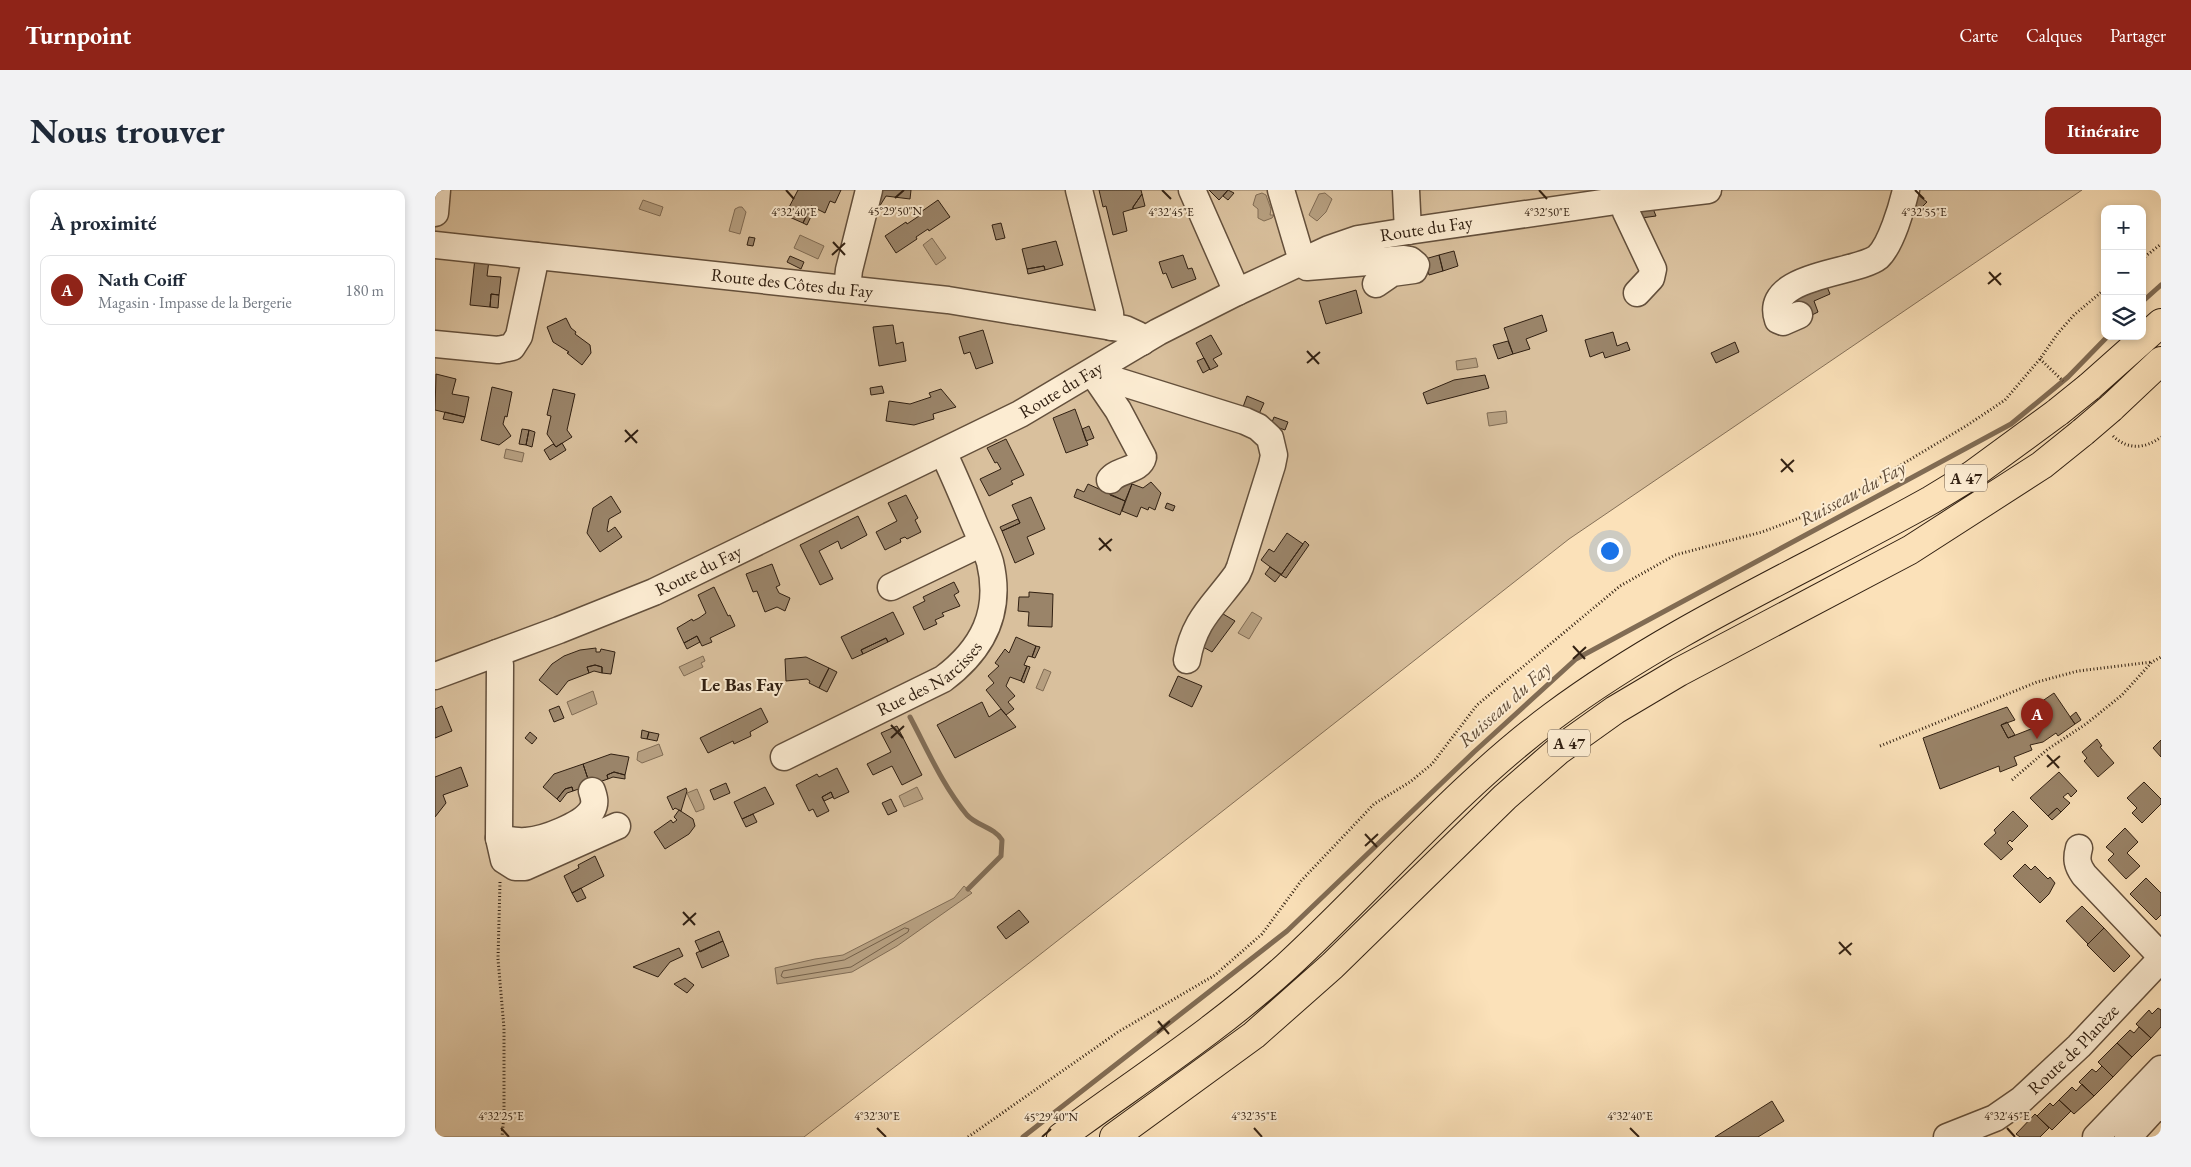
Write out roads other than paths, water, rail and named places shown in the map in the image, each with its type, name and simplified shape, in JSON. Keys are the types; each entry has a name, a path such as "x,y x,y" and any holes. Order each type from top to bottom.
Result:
{"highway":[{"name":"A 47","path":"1061,1137 1213,1028 1254,994 1335,919 1491,767 1570,703 1668,640 1931,500 1979,469 2058,412 2078,386 2161,323"},
{"name":"A 47","path":"1114,1137 1254,1035 1332,966 1505,797 1559,750 1615,710 1679,672 1910,550 2041,465 2111,408 2161,361"}],"street":[{"path":"435,213 437,190"},
{"path":"847,288 851,261 869,190"},
{"path":"1079,190 1110,312 1111,327"},
{"path":"1192,190 1237,292"},
{"path":"1281,190 1302,260 1307,267 1403,259 1410,260 1416,265 1414,270 1392,273 1376,284"},
{"path":"1406,190 1408,230"},
{"path":"1799,315 1783,322 1778,320 1776,310 1782,296 1791,288 1809,279 1822,274 1860,266 1878,256 1890,236 1906,190"},
{"name":"Route du Fay","path":"435,676 655,592 1020,414 1142,342 1302,260 1357,239 1408,230 1694,191"},
{"path":"1623,200 1625,212 1653,269 1651,278 1637,292"},
{"name":"Route des Côtes du Fay","path":"435,245 948,300 1132,331 1139,336 1142,342"},
{"path":"435,344 497,350 512,347 519,336 536,256"},
{"path":"1098,369 1143,457 1140,463 1113,475 1110,480"},
{"path":"1098,369 1114,380 1245,420 1258,427 1271,438 1273,446 1272,465 1240,567 1233,580 1206,612 1195,630 1187,660"},
{"name":"Rue des Narcisses","path":"785,758 943,679 972,653 989,622 994,589 989,561 956,478 943,452"},
{"path":"891,587 982,542"},
{"path":"497,653 500,665 501,849 515,867 525,867 617,826"},
{"path":"501,849 515,842 526,842 543,838 581,820 592,810 595,803 592,791"},
{"path":"2079,848 2078,866 2084,875 2161,957"},
{"name":"Route de Planèze","path":"1947,1137 1995,1118 2021,1100 2079,1046 2161,957"},
{"path":"2095,1137 2161,1069"},
{"path":"2128,1137 2161,1101"}],"water":[{"path":"1262,193 1266,195 1271,209 1270,215 1274,215 1272,218 1264,221 1258,218 1258,209 1253,205 1256,195"},
{"path":"1325,193 1332,199 1326,212 1317,221 1309,215 1319,194"},
{"path":"643,200 663,207 660,216 639,209"},
{"path":"742,207 746,212 740,234 729,231 735,209"},
{"path":"800,235 824,246 818,259 794,248"},
{"path":"932,238 946,258 936,265 923,245"},
{"path":"1476,358 1478,367 1457,370 1456,361"},
{"path":"1506,411 1507,423 1489,426 1487,413"},
{"path":"506,449 524,453 522,462 504,458"},
{"path":"1252,612 1262,618 1249,639 1238,633"},
{"path":"703,656 705,661 701,663 703,667 684,676 679,667"},
{"path":"1044,669 1051,672 1043,691 1036,688"},
{"path":"593,691 597,704 572,715 567,702"},
{"path":"659,744 663,755 642,763 637,760 638,752"},
{"path":"917,787 923,799 904,807 899,796"},
{"path":"697,789 704,809 696,812 687,793"},
{"path":"964,886 972,893 897,946 852,972 777,984 775,968 843,955 954,898"}],"waterway":[{"name":"Ruisseau du Fay","path":"2146,298 2161,285"},
{"name":"Ruisseau du Fay","path":"1023,1137 1287,931 1474,752 1576,659 2011,424 2068,377 2104,340"},
{"path":"910,717 936,768 958,804 971,819 995,832 1002,840 1001,856 968,889"}],"place":[{"name":"Nath Coiff","path":"2037,739"}],"district":[{"name":"Le Bas Fay","path":"742,684"}]}
